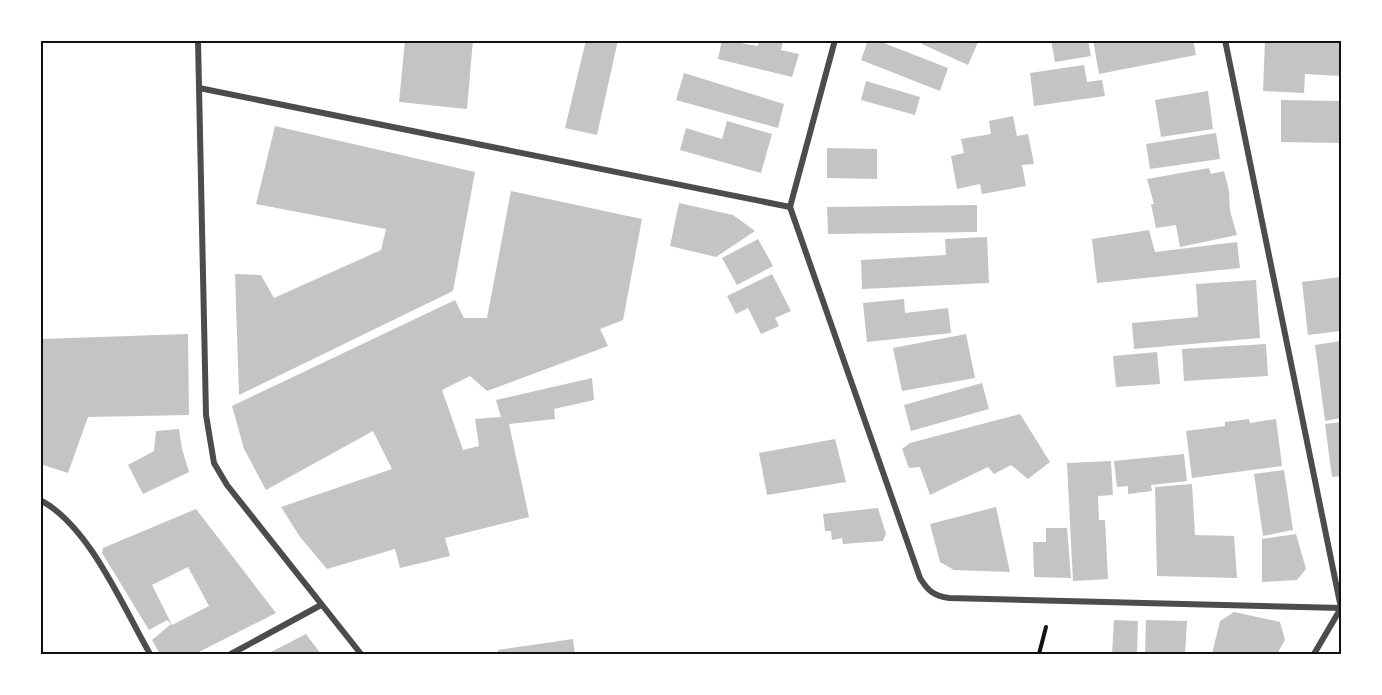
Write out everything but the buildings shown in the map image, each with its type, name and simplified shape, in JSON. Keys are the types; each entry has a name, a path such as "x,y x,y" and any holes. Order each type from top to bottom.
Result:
{"street":[{"path":"198,40 208,441 214,463 227,485 361,654"},
{"path":"835,40 790,207 920,578 926,588 936,597 949,598 1341,608"},
{"path":"1225,40 1341,608 1314,654"},
{"path":"199,88 790,207"},
{"path":"40,500 51,505 82,536 150,654"},
{"path":"231,654 321,605"}],"path":[{"path":"1039,654 1046,627"}]}
